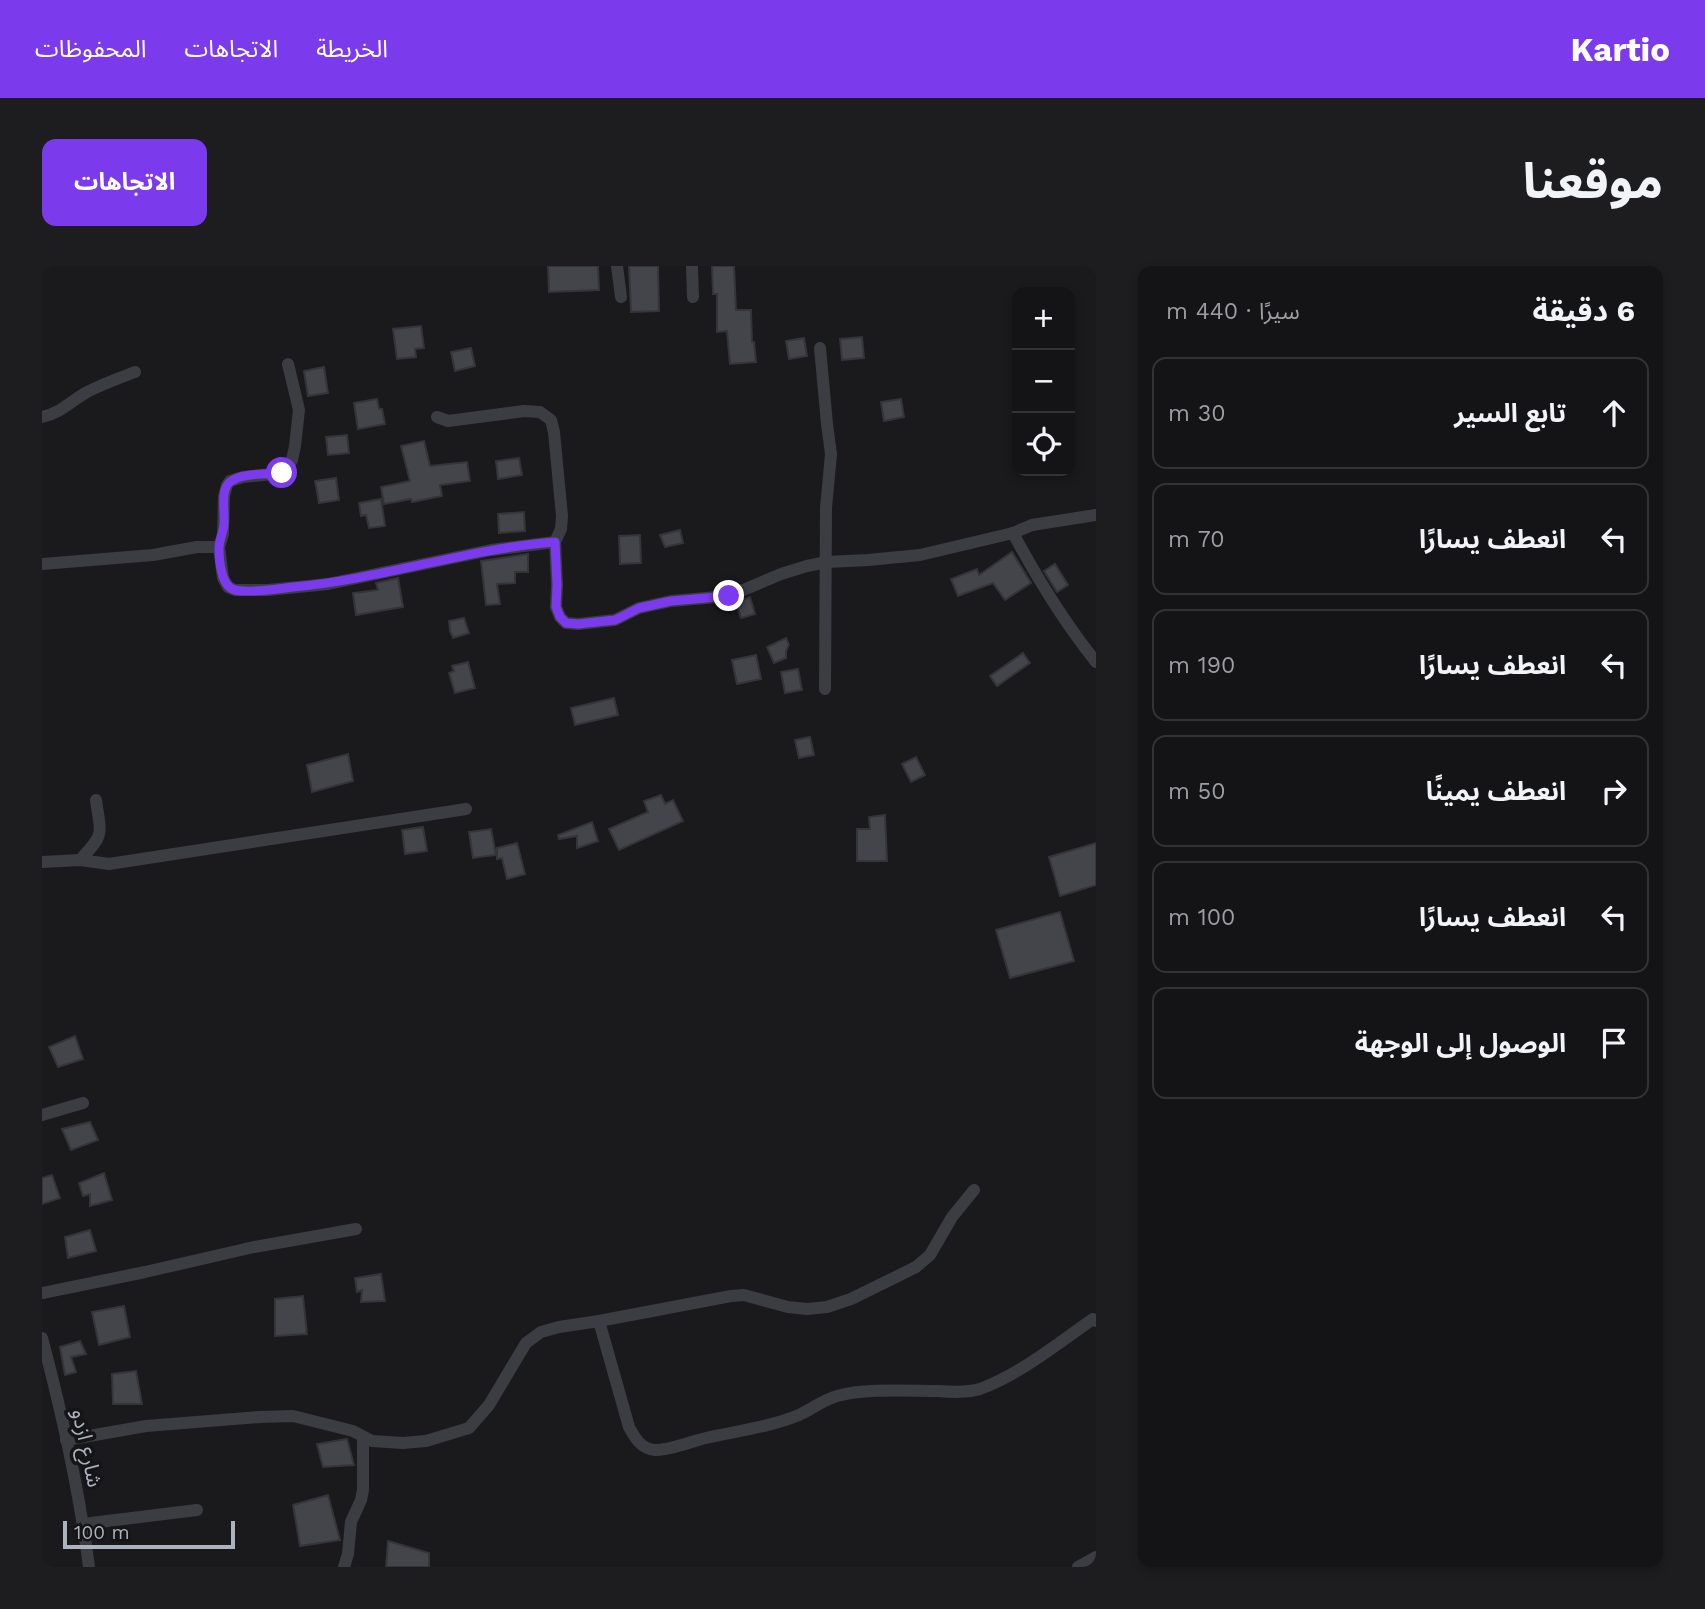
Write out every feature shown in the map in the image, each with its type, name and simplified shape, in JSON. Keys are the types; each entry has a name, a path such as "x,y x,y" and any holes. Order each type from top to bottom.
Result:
{"street":[{"path":"617,266 621,297"},
{"path":"692,266 693,297"},
{"path":"820,348 831,454 826,508 825,689"},
{"path":"288,364 299,410 292,460 282,473 243,477 230,481 227,485 223,534 219,547 223,578 228,587 235,590 268,590 328,584 491,550 555,542"},
{"path":"42,417 67,407 84,394 135,372"},
{"path":"437,417 448,421 524,411 540,412 551,420 562,516 561,529 555,542 556,607 566,623 615,620 639,608 671,601 729,596 807,566 920,555 1013,533 1032,525 1096,515"},
{"path":"1013,533 1074,634 1096,662"},
{"path":"42,564 152,555 197,547 219,547"},
{"path":"80,860 99,837 96,800"},
{"path":"42,862 80,860 109,864 466,809"},
{"path":"42,1115 83,1103"},
{"path":"66,1440 146,1426 293,1416 353,1431 363,1438 382,1443 426,1441 469,1428 489,1405 526,1343 541,1332 744,1295 788,1307 807,1309 851,1300 916,1268 930,1255 952,1217 974,1190"},
{"path":"42,1293 254,1247 356,1230"},
{"path":"599,1321 629,1427 637,1442 657,1451 778,1423 837,1396 896,1391 976,1390 1028,1364 1093,1319 1096,1321"},
{"name":"شارع ازدو","path":"42,1338 44,1357 66,1440 89,1567"},
{"path":"344,1567 351,1522 363,1490 363,1438"},
{"path":"83,1524 197,1510"},
{"path":"1078,1567 1096,1556"}],"building":[{"path":"548,266 598,266 599,290 549,292"},
{"path":"629,266 658,266 659,311 631,312"},
{"path":"712,266 734,266 736,310 751,310 756,362 730,364 727,331 717,332 717,294 713,294"},
{"path":"421,326 424,348 415,349 416,357 397,359 393,329"},
{"path":"862,337 864,358 842,360 840,339"},
{"path":"804,338 807,356 789,359 786,341"},
{"path":"471,348 475,366 455,371 451,352"},
{"path":"324,367 328,393 308,396 304,371"},
{"path":"377,399 385,424 358,429 354,403"},
{"path":"901,399 904,417 884,421 881,402"},
{"path":"347,435 349,453 328,455 326,437"},
{"path":"424,441 430,466 467,462 470,481 440,485 442,496 384,504 381,487 410,481 401,446"},
{"path":"519,458 522,475 498,479 496,461"},
{"path":"336,478 339,500 319,503 315,481"},
{"path":"381,499 385,526 369,528 366,515 361,516 359,503"},
{"path":"524,512 525,531 499,533 498,514"},
{"path":"680,530 683,543 665,547 660,535"},
{"path":"640,535 641,563 620,564 619,536"},
{"path":"1012,552 1031,583 1005,600 993,583 958,596 951,579 977,569 979,575"},
{"path":"528,554 528,572 515,572 515,583 497,584 500,604 486,605 481,561"},
{"path":"1055,564 1068,585 1057,592 1044,571"},
{"path":"398,578 403,607 356,615 353,593 378,590 376,583"},
{"path":"750,597 755,614 741,618 736,602"},
{"path":"464,618 469,633 453,638 449,621"},
{"path":"786,638 789,645 786,658 774,663 767,647"},
{"path":"1023,653 1030,663 997,686 990,676"},
{"path":"756,655 761,679 737,684 732,660"},
{"path":"468,662 475,688 455,693 449,673 454,671 452,666"},
{"path":"798,669 802,690 785,693 781,672"},
{"path":"614,698 618,715 575,725 571,708"},
{"path":"810,737 814,755 799,758 795,740"},
{"path":"348,754 353,781 312,792 307,765"},
{"path":"916,757 925,775 911,782 902,764"},
{"path":"661,795 665,804 673,800 683,821 619,850 609,829 648,812 644,801"},
{"path":"885,815 887,861 857,861 857,829 870,829 869,817"},
{"path":"592,822 598,841 577,848 577,836 559,839 558,835"},
{"path":"423,827 427,851 405,854 402,830"},
{"path":"491,829 496,855 473,858 469,832"},
{"path":"517,843 525,874 507,879 502,858 497,859 497,848"},
{"path":"1096,843 1096,885 1060,896 1049,857"},
{"path":"1060,912 1074,961 1010,978 996,930"},
{"path":"75,1036 83,1059 58,1067 49,1047"},
{"path":"90,1122 98,1140 71,1150 62,1129"},
{"path":"104,1173 112,1200 90,1206 90,1194 83,1196 79,1183"},
{"path":"52,1175 60,1198 42,1204 42,1178"},
{"path":"90,1230 96,1251 68,1258 65,1237"},
{"path":"381,1274 385,1301 361,1302 362,1290 357,1292 355,1278"},
{"path":"303,1296 307,1334 275,1336 275,1299"},
{"path":"124,1306 130,1337 99,1345 92,1312"},
{"path":"80,1341 86,1354 71,1357 76,1372 65,1375 60,1347"},
{"path":"136,1371 142,1404 113,1404 112,1374"},
{"path":"347,1439 354,1465 323,1467 317,1444"},
{"path":"328,1495 340,1540 300,1546 293,1505"},
{"path":"388,1541 429,1553 429,1567 386,1567"}],"route":[{"path":"282,473 243,477 230,481 227,485 223,534 219,547 223,578 228,587 235,590 268,590 328,584 491,550 555,542 556,607 566,623 615,620 639,608 671,601 729,596"}]}
